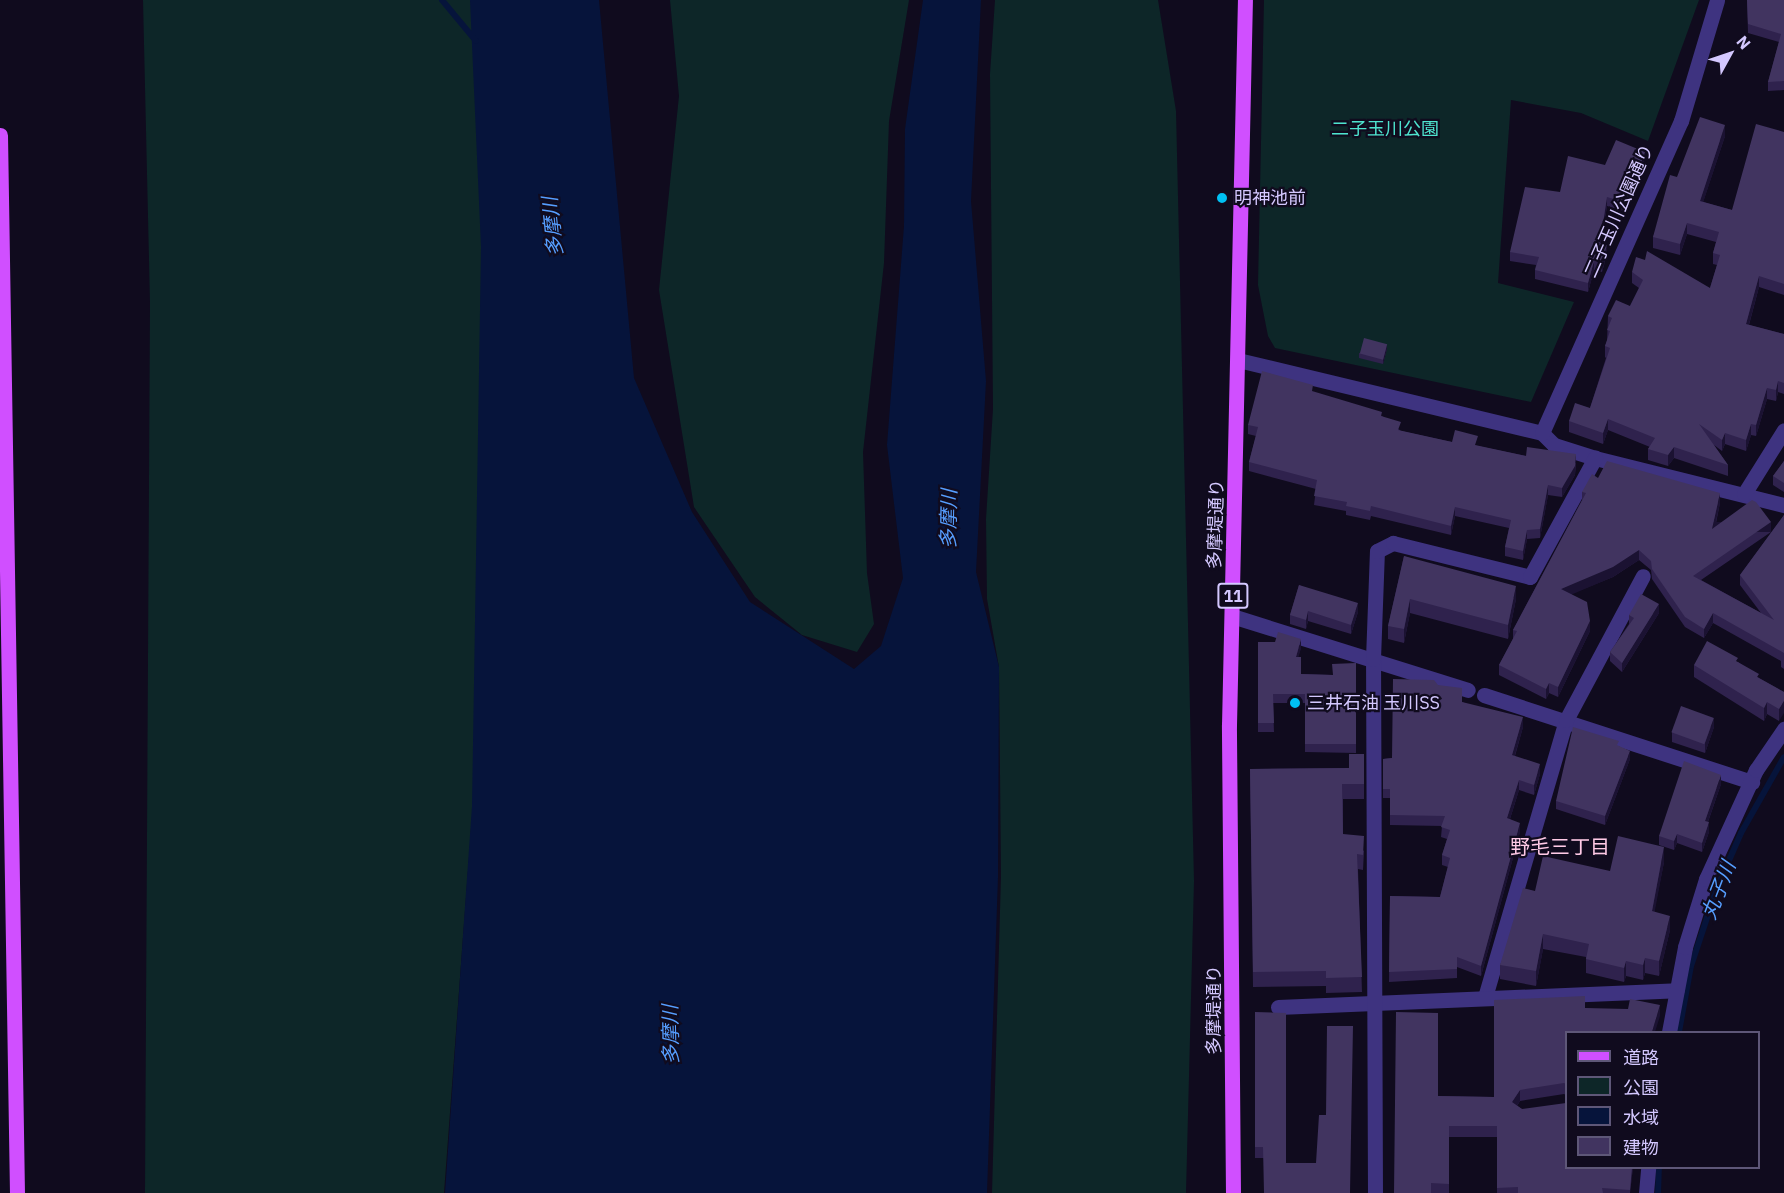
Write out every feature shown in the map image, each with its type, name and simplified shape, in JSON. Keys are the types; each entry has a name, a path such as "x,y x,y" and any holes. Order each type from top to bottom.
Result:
{"main road":[{"name":"多摩堤通り","path":"1233,1193 1232,616 1245,0"},
{"path":"0,135 17,1193"}],"street":[{"name":"二子玉川公園通り","path":"1542,433 1681,122 1717,0"},
{"path":"1238,360 1542,433 1554,445 1595,458 1784,505"},
{"path":"1744,494 1784,430"},
{"path":"1375,1193 1373,659 1377,551 1384,544 1393,543 1530,577 1595,458"},
{"path":"1485,997 1566,720 1643,576"},
{"path":"1232,616 1468,690"},
{"path":"1484,695 1752,782"},
{"path":"1669,1031 1677,990 1706,879 1752,782 1784,729"},
{"path":"1278,1007 1677,990"},
{"path":"1646,1193 1647,1169"}],"green space":[{"path":"143,0 471,0 482,244 473,803 444,1193 145,1193 150,303"},
{"path":"670,0 909,0 889,121 884,263 863,452 867,573 874,624 857,652 802,635 755,597 694,507 659,290 679,96"},
{"path":"995,0 1158,0 1176,111 1194,881 1186,1193 992,1193 1001,876 999,667 987,599 986,519 993,409 990,74"},
{"name":"二子玉川公園","path":"1264,0 1699,0 1648,141 1581,113 1511,100 1498,283 1574,302 1531,402 1275,348 1268,336 1258,285"}],"water":[{"name":"多摩川","path":"470,0 599,0 634,378 692,512 750,602 854,669 881,646 903,578 887,445 904,226 905,129 923,0 981,0 971,201 986,381 976,572 999,667 998,877 987,1193 445,1193 472,806 481,247"}],"building":[{"path":"1747,0 1784,0 1784,81 1768,82 1781,34 1748,24"},
{"path":"1700,117 1725,125 1700,201 1732,210 1756,124 1784,132 1784,284 1759,276 1746,324 1784,334 1784,383 1778,381 1776,390 1767,388 1756,425 1751,424 1746,440 1725,433 1722,440 1699,424 1728,465 1674,447 1668,455 1648,449 1655,438 1608,419 1603,433 1569,421 1575,403 1590,408 1610,348 1605,346 1610,331 1607,330 1612,318 1608,316 1616,300 1630,306 1643,280 1632,272 1636,257 1645,260 1647,251 1710,288 1720,255 1713,253 1719,232 1687,223 1680,244 1653,237 1670,175 1677,177"},
{"path":"1616,140 1645,152 1627,203 1607,197 1600,243 1607,245 1602,263 1594,261 1588,283 1535,270 1539,257 1510,252 1525,187 1560,192 1568,156 1605,165"},
{"path":"1364,338 1387,344 1383,360 1360,353"},
{"path":"1262,371 1313,385 1312,391 1382,412 1381,416 1401,422 1398,430 1452,442 1455,430 1478,436 1475,445 1526,456 1527,447 1576,454 1575,466 1562,488 1548,485 1540,529 1527,530 1523,551 1505,547 1511,520 1455,507 1451,526 1371,506 1370,511 1346,506 1347,502 1314,496 1317,480 1249,462 1258,427 1248,425"},
{"path":"1607,461 1720,493 1712,529 1752,500 1756,502 1771,522 1693,576 1774,620 1740,575 1784,515 1784,653 1713,613 1704,629 1685,617 1652,569 1651,561 1639,550 1613,567 1561,589 1587,602 1590,621 1558,687 1549,683 1546,689 1499,665 1517,631 1513,630 1586,493 1582,492 1592,474 1598,478"},
{"path":"1784,461 1784,483 1773,476"},
{"path":"1404,556 1516,586 1508,625 1410,599 1404,629 1388,626"},
{"path":"1299,585 1358,603 1351,625 1308,611 1306,620 1290,615"},
{"path":"1641,594 1659,604 1622,663 1610,652 1634,618 1629,615"},
{"path":"1278,632 1301,639 1296,657 1301,657 1301,674 1333,675 1332,664 1356,663 1356,744 1305,744 1305,694 1273,694 1274,723 1258,723 1258,642 1275,642"},
{"path":"1707,641 1738,658 1736,661 1759,674 1757,677 1784,692 1784,701 1779,709 1767,702 1764,708 1694,665"},
{"path":"1393,679 1434,680 1438,685 1462,688 1462,702 1523,717 1512,755 1540,764 1534,785 1519,780 1507,818 1520,823 1481,966 1457,957 1457,969 1389,972 1390,896 1440,897 1450,858 1442,855 1450,830 1441,827 1445,816 1390,815 1390,789 1383,789 1383,759 1392,758"},
{"path":"1681,706 1714,718 1704,744 1671,732"},
{"path":"1573,727 1619,741 1617,745 1630,751 1605,816 1556,801"},
{"path":"1349,754 1364,754 1364,784 1342,784 1343,834 1364,836 1363,855 1357,854 1362,977 1326,978 1326,971 1253,972 1250,769 1349,768"},
{"path":"1684,761 1721,775 1705,821 1709,822 1702,843 1677,834 1674,841 1659,836"},
{"path":"1618,836 1664,847 1652,911 1670,916 1659,961 1645,958 1643,965 1626,961 1624,968 1586,959 1589,944 1543,934 1536,971 1500,965 1523,888 1535,891 1543,856 1610,871"},
{"path":"1585,996 1585,1008 1628,1009 1630,999 1660,1005 1652,1031 1565,1031 1565,1084 1520,1090 1512,1102 1522,1109 1565,1103 1565,1169 1632,1169 1630,1190 1602,1188 1603,1193 1518,1193 1518,1187 1497,1188 1497,1126 1449,1126 1449,1184 1431,1183 1431,1193 1394,1193 1396,1012 1438,1013 1438,1096 1494,1097 1494,1000"},
{"path":"1255,1012 1286,1013 1286,1163 1316,1163 1319,1115 1326,1115 1327,1026 1353,1026 1350,1193 1264,1193 1263,1147 1255,1147"}],"waterway":[{"path":"442,0 476,41"},
{"name":"丸子川","path":"1679,1031 1691,966 1717,888 1741,833 1784,757"},
{"name":"丸子川","path":"1658,1193 1659,1169"}],"place":[{"name":"明神池前","path":"1222,198"},
{"name":"三井石油 玉川SS","path":"1295,703"}],"district":[{"name":"野毛三丁目","path":"1560,846"}]}
